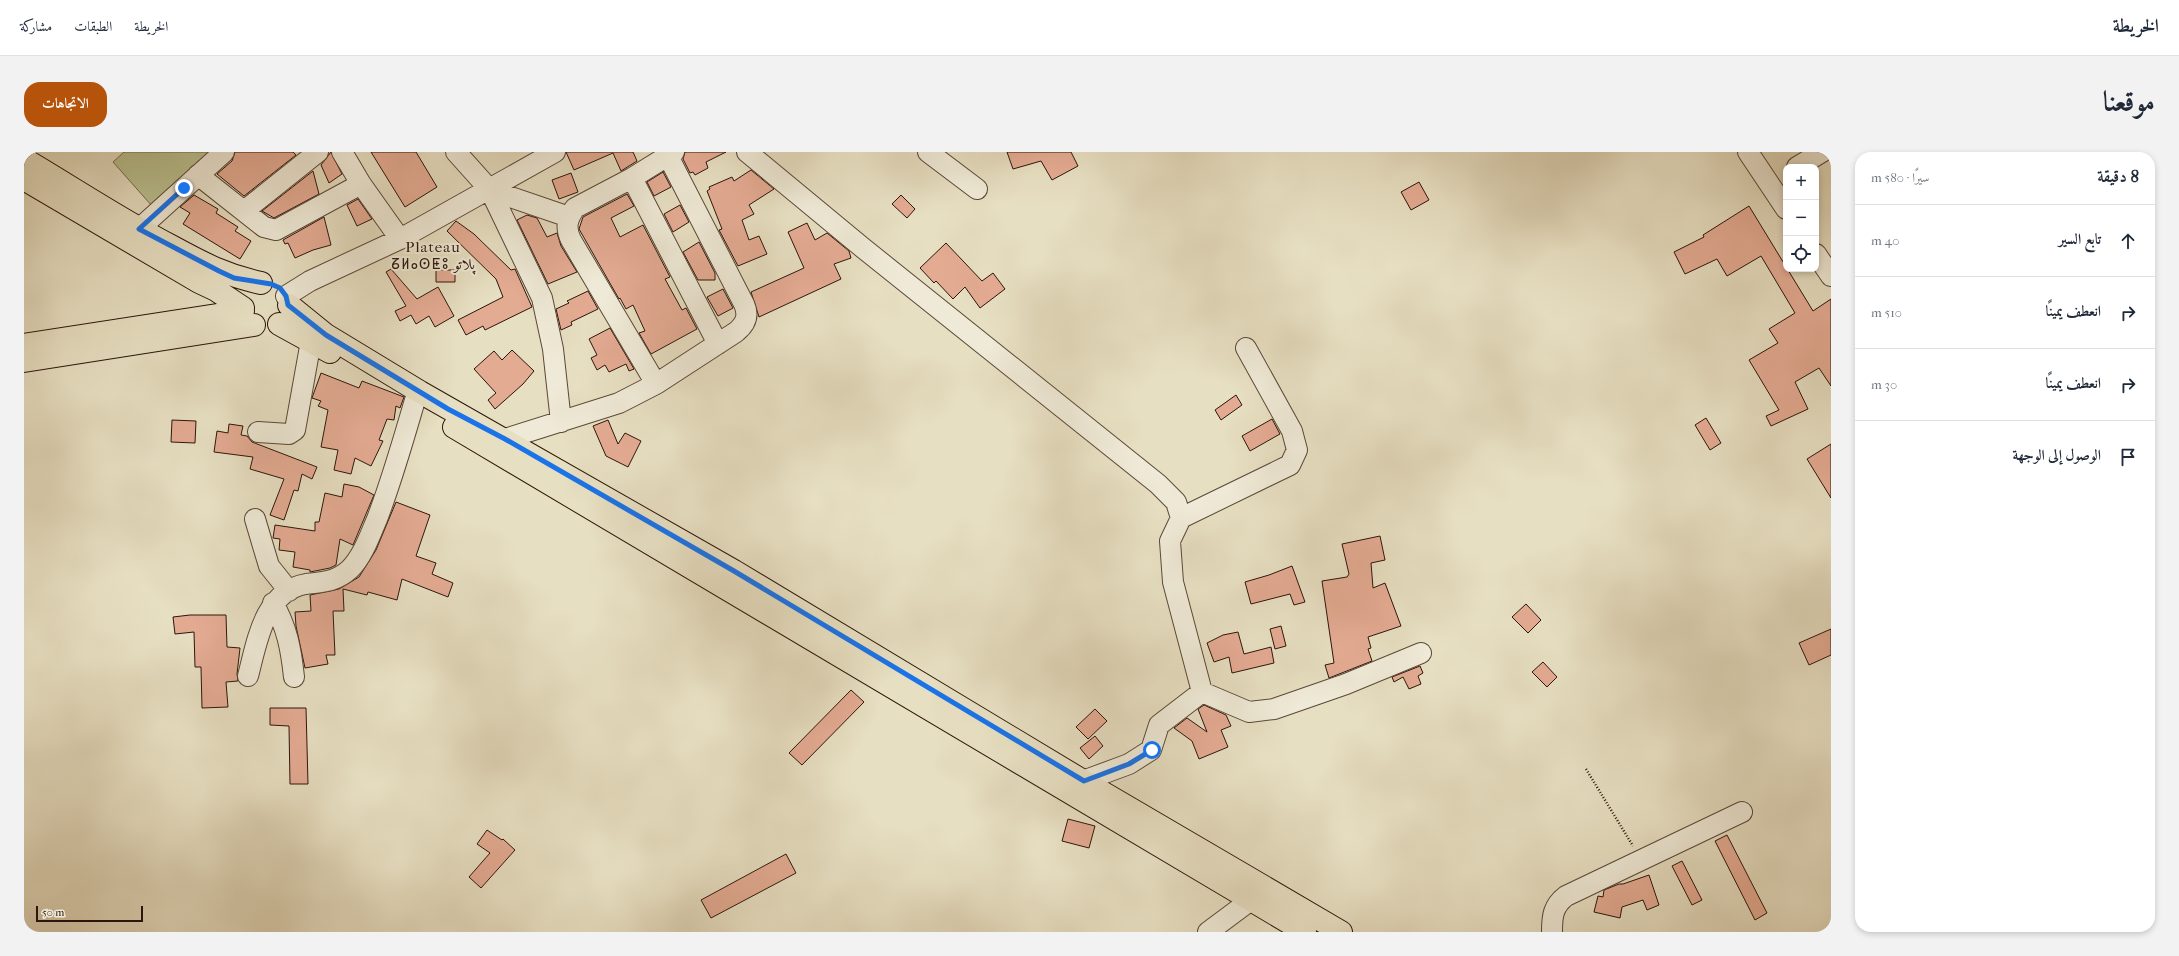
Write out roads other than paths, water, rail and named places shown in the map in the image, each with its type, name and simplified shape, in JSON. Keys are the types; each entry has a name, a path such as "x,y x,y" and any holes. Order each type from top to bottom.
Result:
{"main road":[{"path":"24,159 139,229 219,271 234,278 271,284 280,288 287,301 326,335 448,409 505,439 734,571 1084,781 1341,932"},
{"path":"24,179 199,282 216,290 263,328 278,324 287,313 287,301"},
{"path":"247,314 247,292 261,283"},
{"path":"24,345 247,314"},
{"path":"24,361 247,314"},
{"path":"278,324 415,400 473,439 1305,932"}],"street":[{"path":"139,229 224,152"},
{"path":"244,211 318,152"},
{"path":"342,152 361,184 400,239"},
{"path":"456,152 490,190 542,298 553,349 561,422"},
{"path":"287,301 310,281 400,239 490,190 555,152"},
{"path":"747,152 863,248 1158,484 1176,502 1181,518"},
{"path":"928,152 950,159 977,189"},
{"path":"1748,152 1783,205"},
{"path":"1802,164 1822,152"},
{"path":"505,439 619,403 656,384 718,344 744,324 746,308 671,154 632,178 575,208 569,217 567,227 571,240 656,384"},
{"path":"198,175 264,227 276,230 361,184"},
{"path":"1769,184 1783,176"},
{"path":"632,178 718,344"},
{"path":"490,190 569,217"},
{"path":"1819,258 1831,276"},
{"path":"258,432 288,434 295,430 311,341"},
{"path":"1202,692 1173,582 1170,541 1181,518 1290,465 1297,450 1292,431 1246,348"},
{"path":"248,676 264,621 273,603 289,591 304,584 335,580 351,568 363,550 394,476 415,400"},
{"path":"255,519 269,566 289,591"},
{"path":"273,603 283,621 290,640 294,677"},
{"path":"1202,692 1249,712 1274,709 1346,684 1421,653"},
{"path":"1084,781 1129,764 1152,750 1159,725 1202,692"},
{"path":"1552,932 1553,914 1562,899 1742,812"},
{"path":"1208,932 1251,900"}],"district":[{"name":"Plateau ⵒⵍⴰⵙⵟⵓ پلاتو","path":"433,256"}]}
